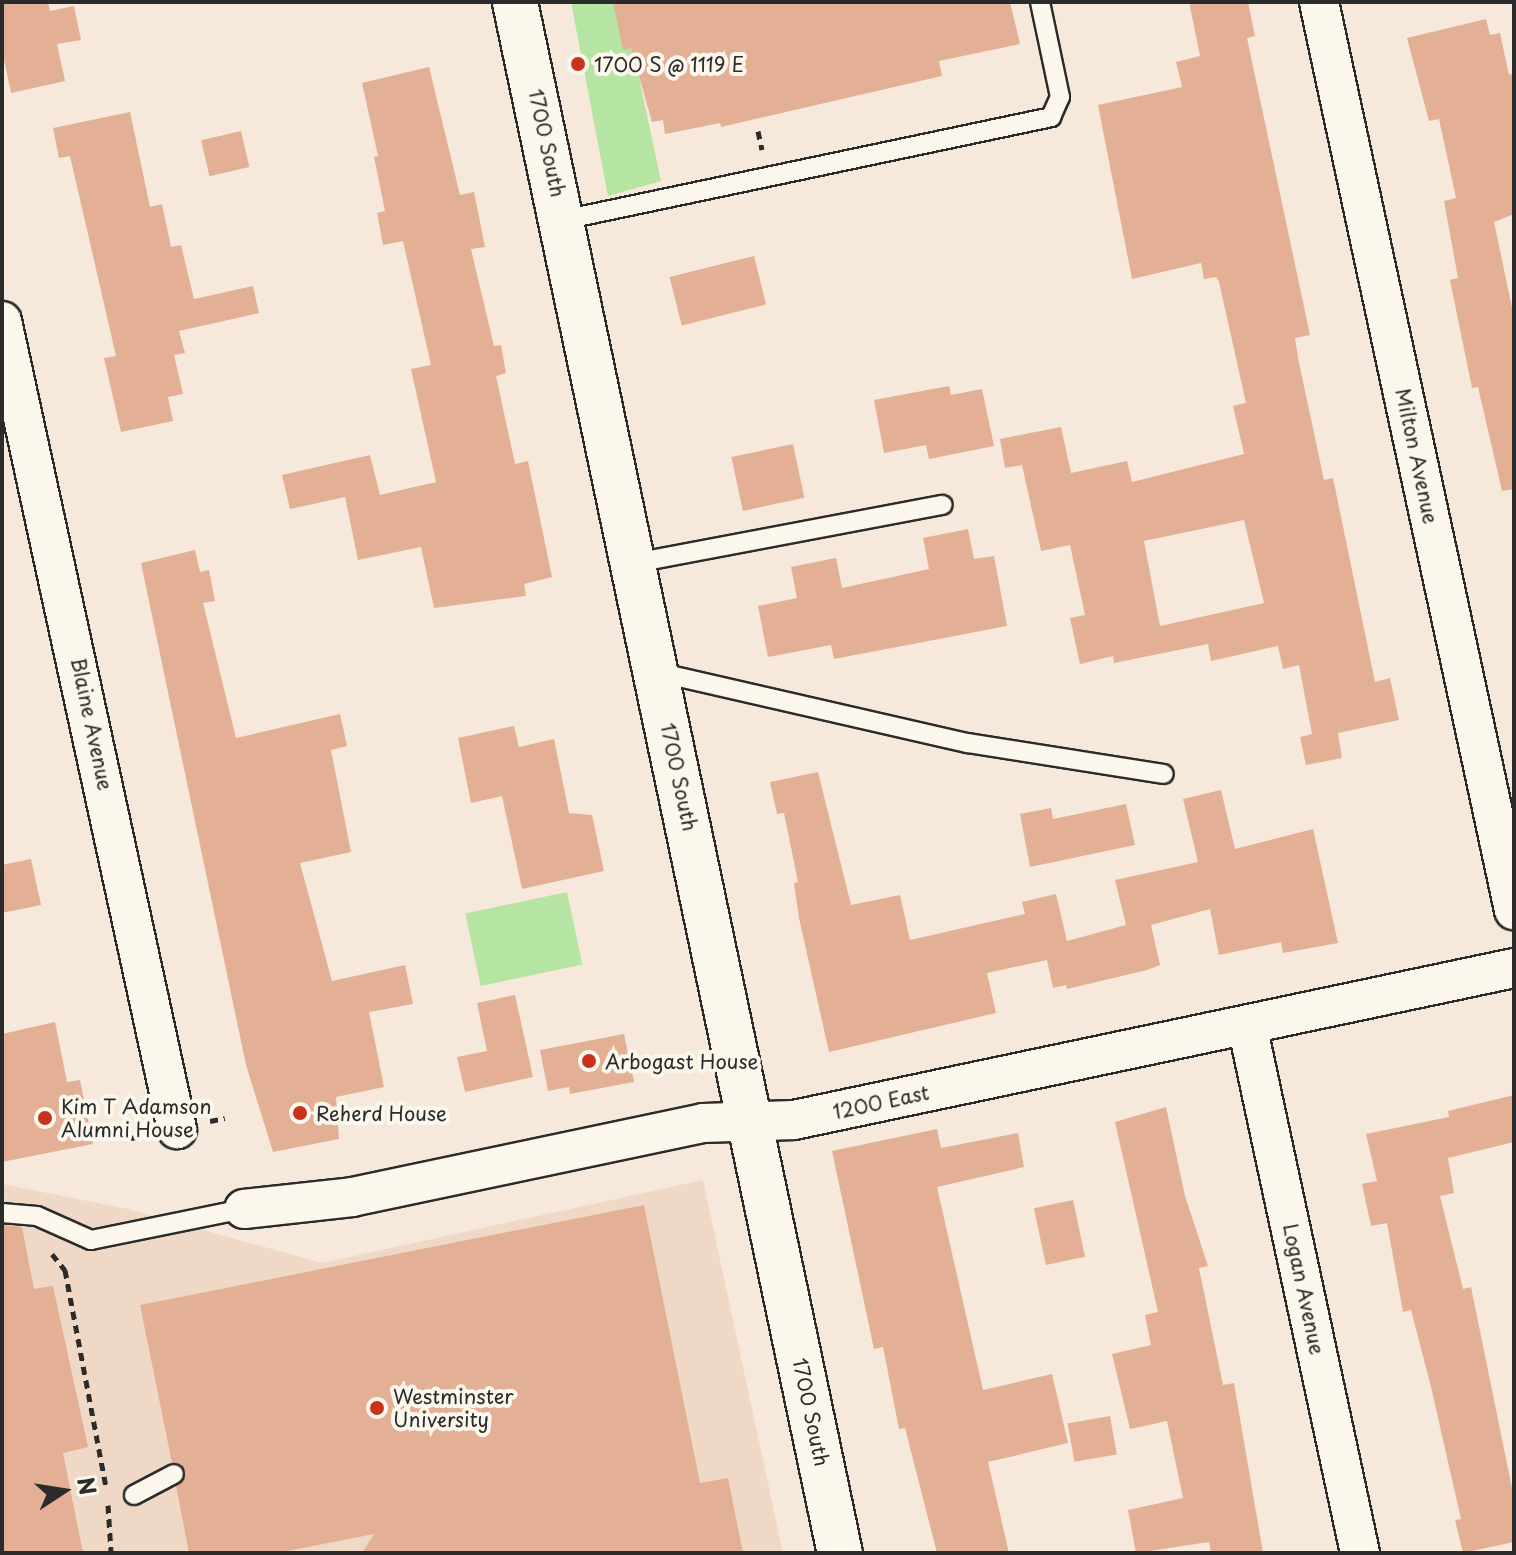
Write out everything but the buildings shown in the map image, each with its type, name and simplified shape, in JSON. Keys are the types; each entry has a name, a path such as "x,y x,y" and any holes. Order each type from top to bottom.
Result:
{"street":[{"name":"1700 South","path":"515,2 840,1553"},
{"name":"Milton Avenue","path":"1319,2 1514,910"},
{"name":"Blaine Avenue","path":"2,321 177,1129"},
{"name":"1200 East","path":"244,1209 352,1197 703,1123 794,1120 1514,968"},
{"name":"Logan Avenue","path":"1247,1025 1360,1553"}],"lane":[{"path":"563,220 1051,117 1060,97 1040,2"},
{"path":"635,563 943,505"},
{"path":"657,672 968,743 1164,774"},
{"path":"2,1213 37,1216 91,1240 244,1209"},
{"path":"134,1495 174,1474"}],"path":[{"path":"41,1247 65,1270 107,1492 111,1553"}],"shaded area":[{"name":"Westminster University","path":"703,1180 783,1553 2,1553 2,1184 128,1209 322,1263"}],"green space":[{"path":"571,2 623,2 661,181 608,196"},
{"path":"567,892 582,964 481,986 465,914"}],"place":[{"name":"1700 S @ 1119 E","path":"578,64"},
{"name":"Arbogast House","path":"589,1061"},
{"name":"Reherd House","path":"300,1113"},
{"name":"Kim T Adamson Alumni House","path":"45,1118"},
{"name":"Westminster University","path":"377,1408"}]}
